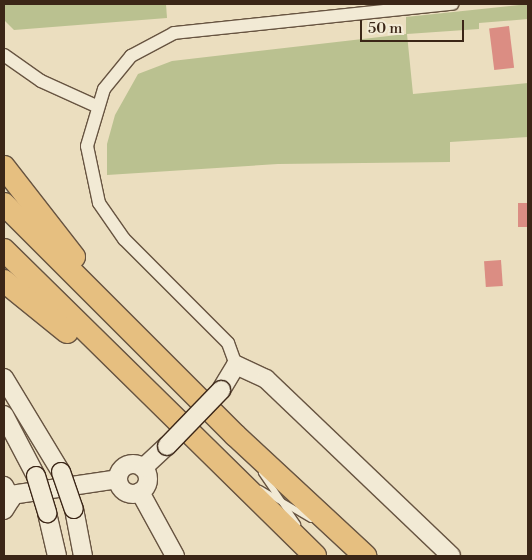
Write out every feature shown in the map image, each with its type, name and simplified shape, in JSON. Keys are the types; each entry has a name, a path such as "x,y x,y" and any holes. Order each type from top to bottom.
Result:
{"highway":[{"path":"4,167 120,320"},
{"path":"4,204 235,435 357,549"},
{"path":"4,250 212,460 315,556"},
{"path":"4,281 155,402"}],"street":[{"path":"450,556 284,393 236,365 228,342 124,239 99,204 88,161 96,106 112,76 131,56 174,33 406,7 452,4"},
{"path":"4,55 41,81 96,106"},
{"path":"143,468 221,390 236,365"},
{"path":"4,378 61,472 74,509 83,556"},
{"path":"4,415 36,476 57,556"},
{"path":"118,479 126,465 143,468"},
{"path":"140,492 148,481 143,468"},
{"path":"118,479 125,492 140,492"},
{"path":"6,497 118,479"},
{"path":"140,492 175,556"}],"lane":[{"path":"235,435 319,556"},
{"path":"212,460 357,549"}],"green space":[{"path":"4,4 166,4 167,18 14,30 4,20"},
{"path":"528,4 528,19 479,23 479,29 407,34 413,94 528,83 528,137 450,142 450,162 278,164 107,175 107,144 115,115 138,74 172,61 406,34 406,17"}],"building":[{"path":"509,26 514,68 494,70 489,28"},
{"path":"518,203 528,203 528,227 518,227"},
{"path":"501,260 503,286 486,287 484,261"}]}
